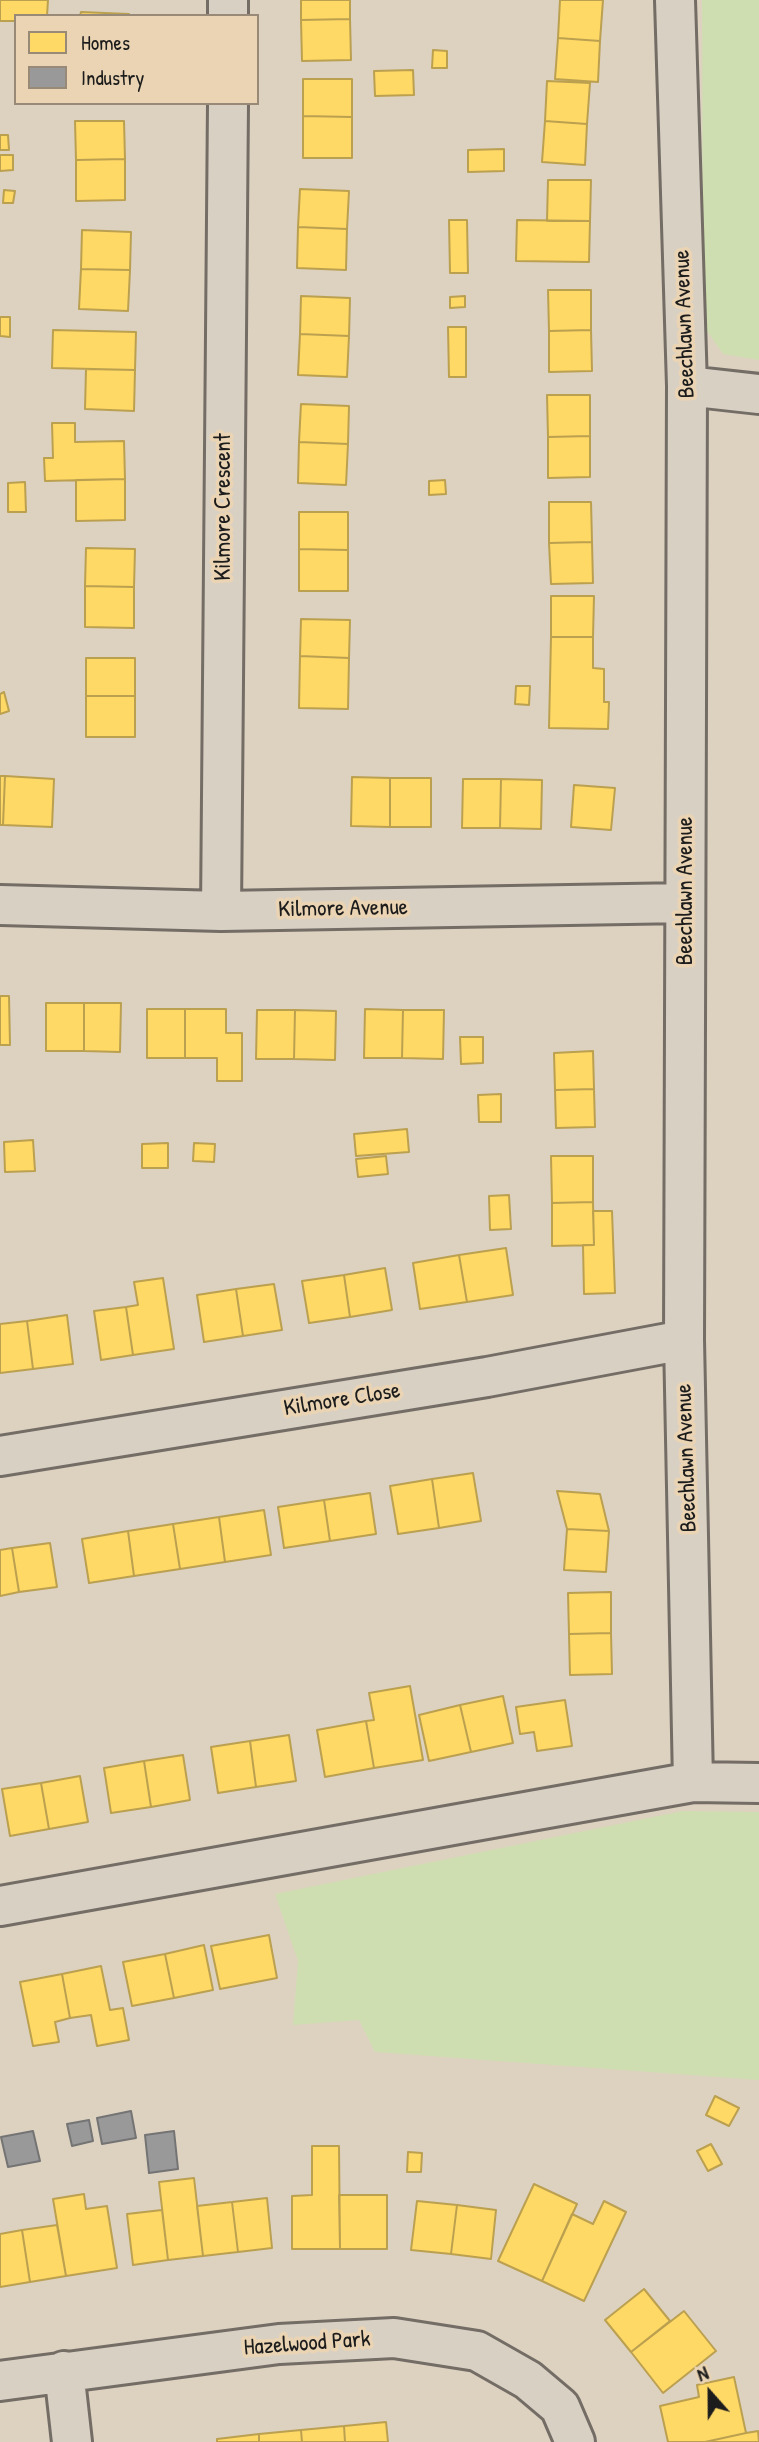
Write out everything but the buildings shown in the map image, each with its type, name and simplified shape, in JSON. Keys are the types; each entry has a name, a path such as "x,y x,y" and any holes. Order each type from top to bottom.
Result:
{"street":[{"name":"Beechlawn Avenue","path":"675,0 687,386 684,1340 693,1782"},
{"name":"Kilmore Crescent","path":"221,911 228,105"},
{"path":"687,386 759,394"},
{"name":"Kilmore Avenue","path":"0,905 221,911 685,903"},
{"name":"Kilmore Close","path":"0,1456 487,1377 684,1340"},
{"path":"0,1906 693,1782 759,1783"},
{"name":"Hazelwood Park","path":"0,2381 279,2344 394,2338 477,2351 498,2362 528,2380 560,2407 575,2442"},
{"path":"64,2371 72,2442"}],"green space":[{"path":"702,0 759,0 759,360 723,354 703,325"},
{"path":"683,1811 759,1812 759,2080 375,2052 359,2020 293,2025 298,1961 275,1894"}]}
